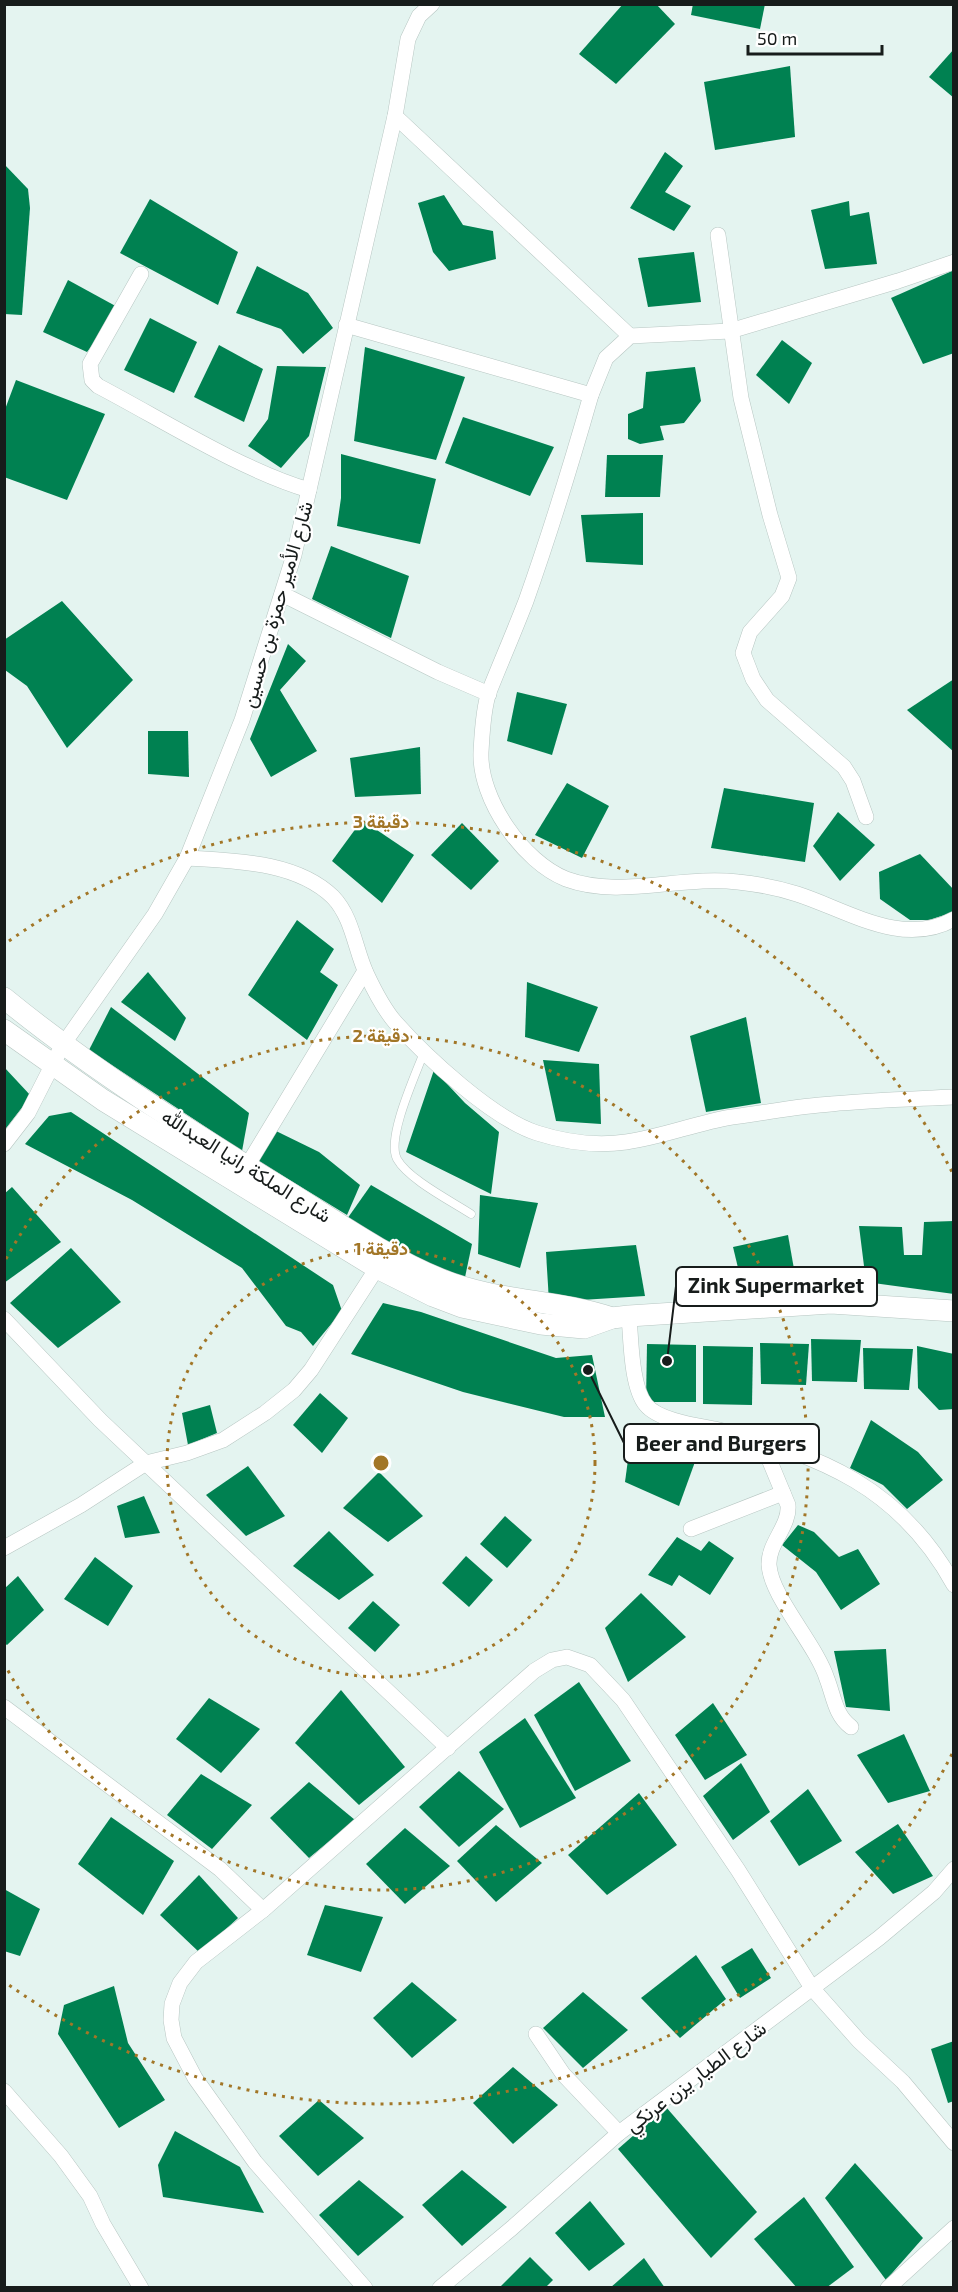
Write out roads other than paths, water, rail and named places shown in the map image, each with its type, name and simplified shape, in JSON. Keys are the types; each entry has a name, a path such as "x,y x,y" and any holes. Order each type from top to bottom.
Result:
{"main road":[{"name":"شارع الملكة رانيا العبدالله","path":"4,998 62,1046 247,1166 387,1253 439,1278 473,1291 514,1300 581,1308 621,1317"},
{"name":"شارع الملكة رانيا العبدالله","path":"4,1030 102,1100 377,1268 443,1300 495,1316 584,1328 621,1317 831,1303 954,1311"}],"street":[{"name":"شارع الأمير حمزة بن حسين","path":"4,1144 28,1113 62,1046 155,914 187,858 242,720 294,555 395,116 408,39 419,16 432,4"},
{"path":"395,116 630,336"},
{"path":"718,235 741,398 754,457 789,578 782,596 750,632 743,653 753,679 767,700 843,767 853,781 866,817"},
{"path":"954,262 730,331 630,336 606,358 591,395 530,589 500,671 489,694 481,754 485,779 507,827 526,852 545,868 565,878 590,885 621,887 715,879 764,885 890,927 916,930 944,924 954,919"},
{"path":"141,274 90,364 92,380 98,386 280,482 309,490"},
{"path":"346,325 591,395"},
{"path":"282,594 438,672 489,694"},
{"path":"187,858 266,866 315,884 333,897 346,915 365,971 380,1001 424,1052 491,1108 514,1124 536,1133 578,1141 627,1142 707,1121 830,1104 954,1097"},
{"path":"247,1166 365,971"},
{"path":"4,1548 81,1505 146,1463 187,1453 223,1440 266,1413 294,1390 311,1370 377,1268"},
{"path":"621,1317 637,1384 646,1406 656,1413 678,1421 761,1440 844,1472 881,1496 909,1521 954,1585"},
{"path":"4,1319 100,1420 448,1748"},
{"path":"761,1440 789,1510 770,1556 772,1579 815,1651 835,1707 843,1722 851,1727"},
{"path":"691,1529 783,1493"},
{"path":"366,2288 255,2162 195,2078 174,2038 171,2020 172,2004 180,1983 196,1962 263,1910 534,1671 552,1660 567,1657 590,1665 622,1700 659,1750 812,1988 860,2041 903,2082 954,2143"},
{"path":"4,1707 220,1869 263,1910"},
{"name":"شارع الطيار يزن عرنكي","path":"440,2288 619,2133 879,1938 934,1892 954,1869"},
{"path":"536,2034 564,2074 619,2133"},
{"path":"4,2091 61,2156 90,2196 103,2224 141,2288"},
{"path":"888,2288 954,2228"}],"lane":[{"path":"424,1052 395,1133 395,1154 405,1169 471,1214"}],"place":[{"name":"Zink Supermarket","path":"667,1361"},
{"name":"Beer and Burgers","path":"588,1370"}]}
